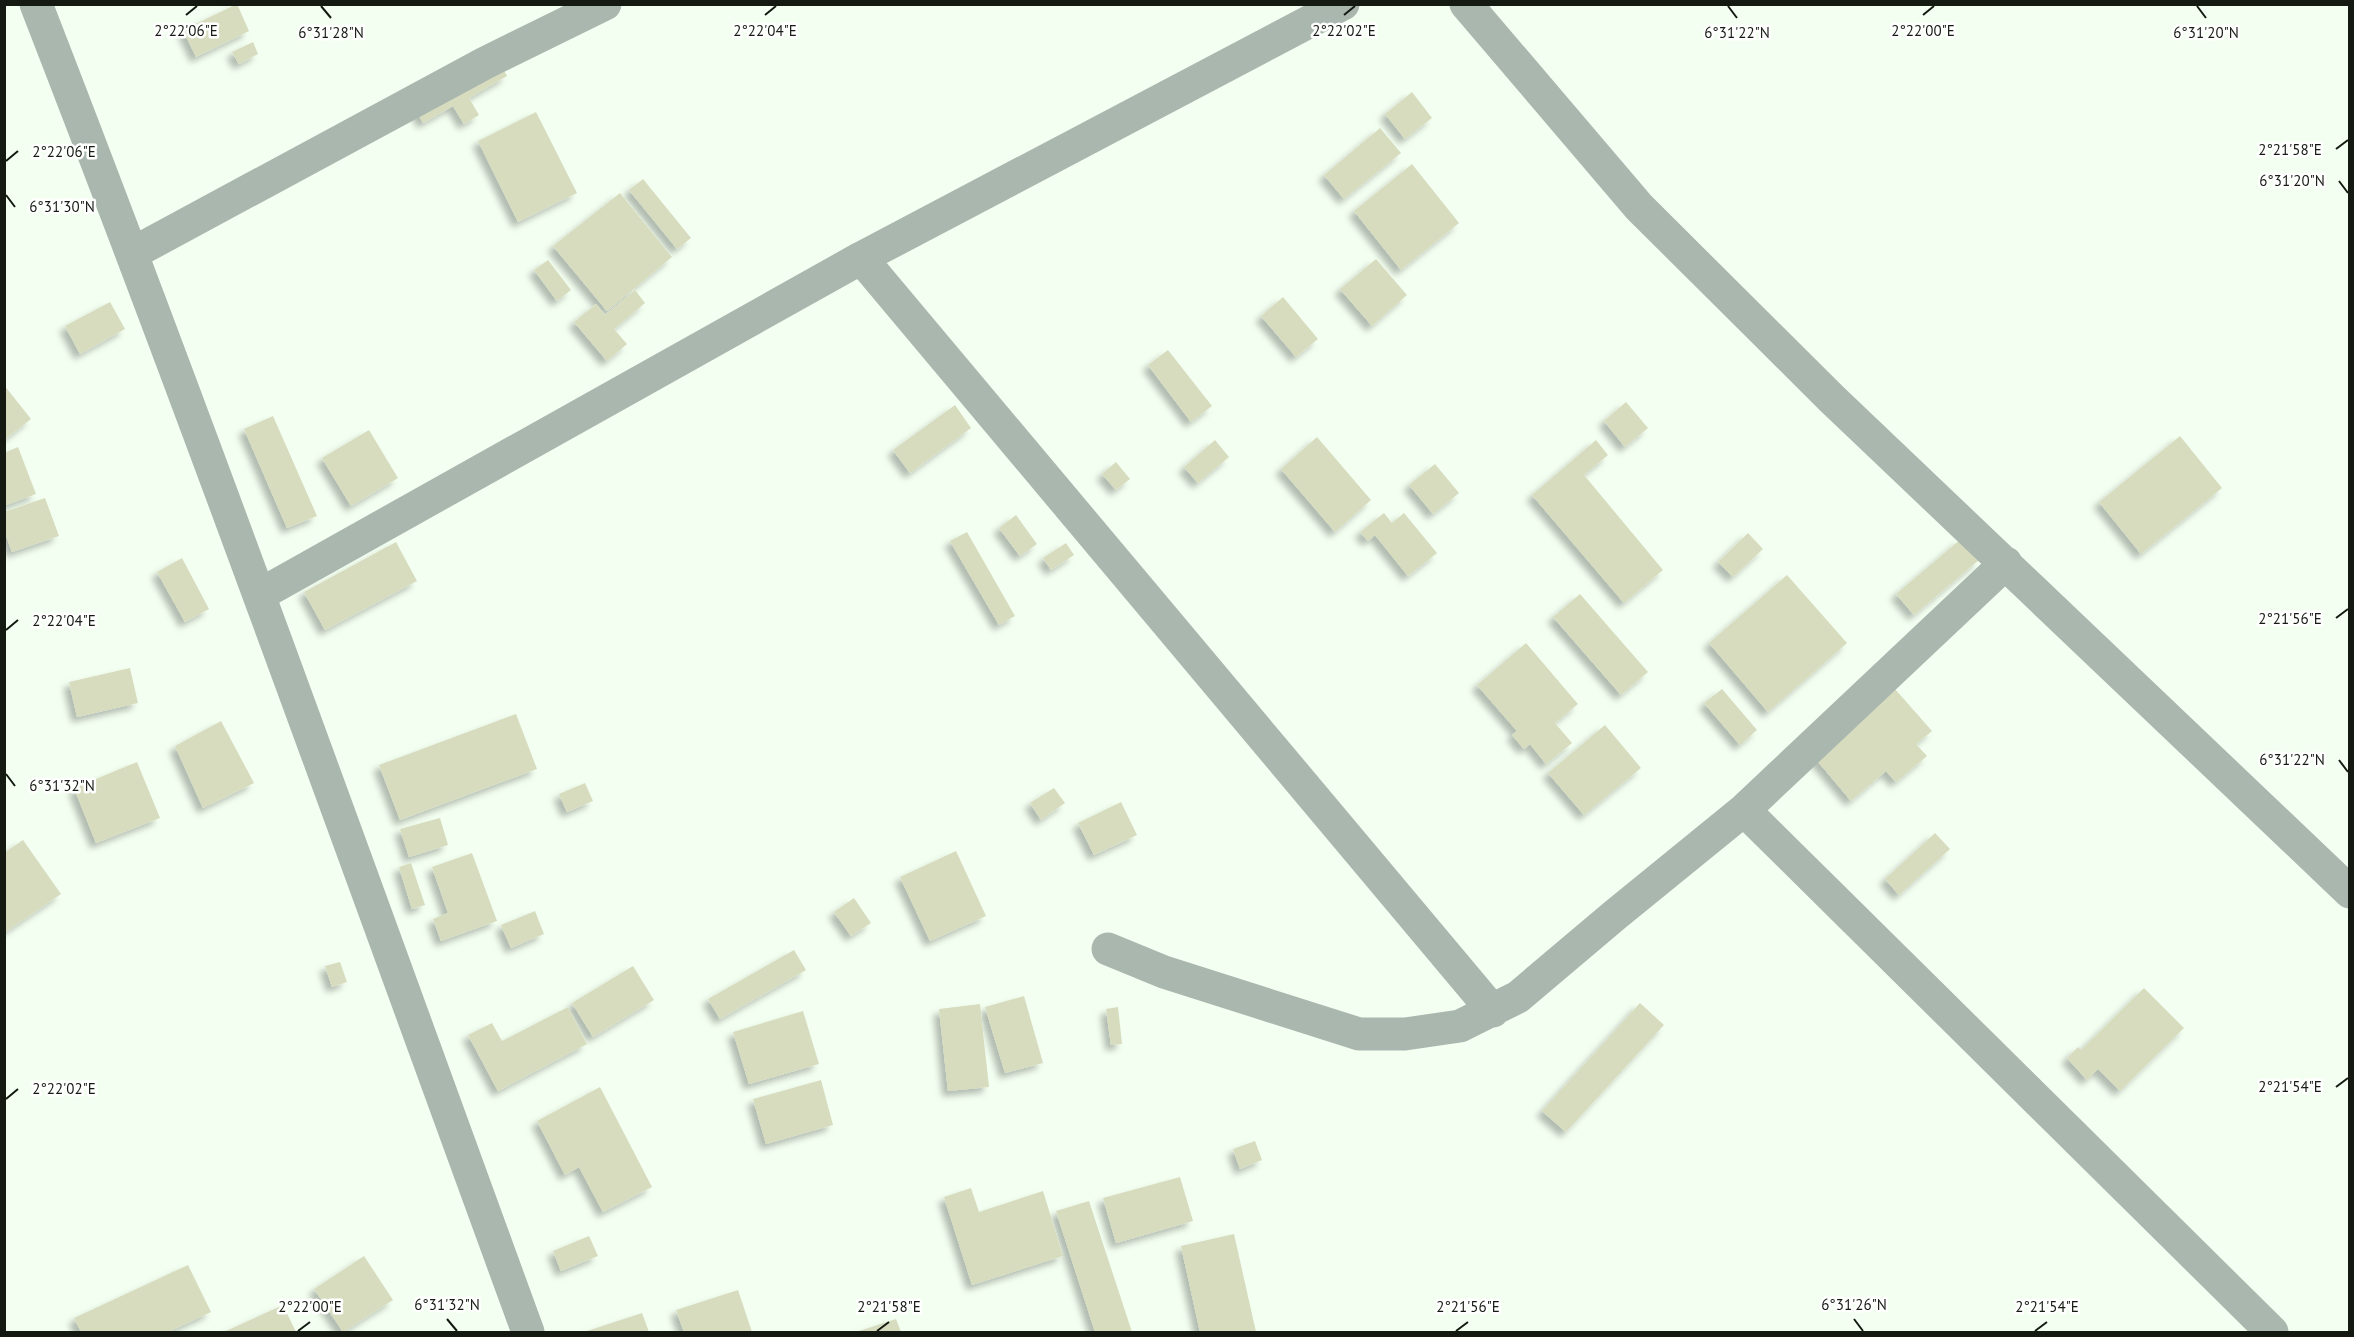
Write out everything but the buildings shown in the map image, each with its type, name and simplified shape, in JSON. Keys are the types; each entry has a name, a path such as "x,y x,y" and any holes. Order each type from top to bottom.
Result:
{"street":[{"path":"36,4 133,253 528,1332"},
{"path":"133,253 485,63 605,4"},
{"path":"259,595 861,258 1343,4"},
{"path":"1466,4 1639,207 1832,399 2349,892"},
{"path":"861,258 1493,1011"},
{"path":"1108,950 1193,982 1359,1034 1405,1034 1460,1026 1518,997 1744,810 2006,563"},
{"path":"1744,810 2272,1332"}]}
